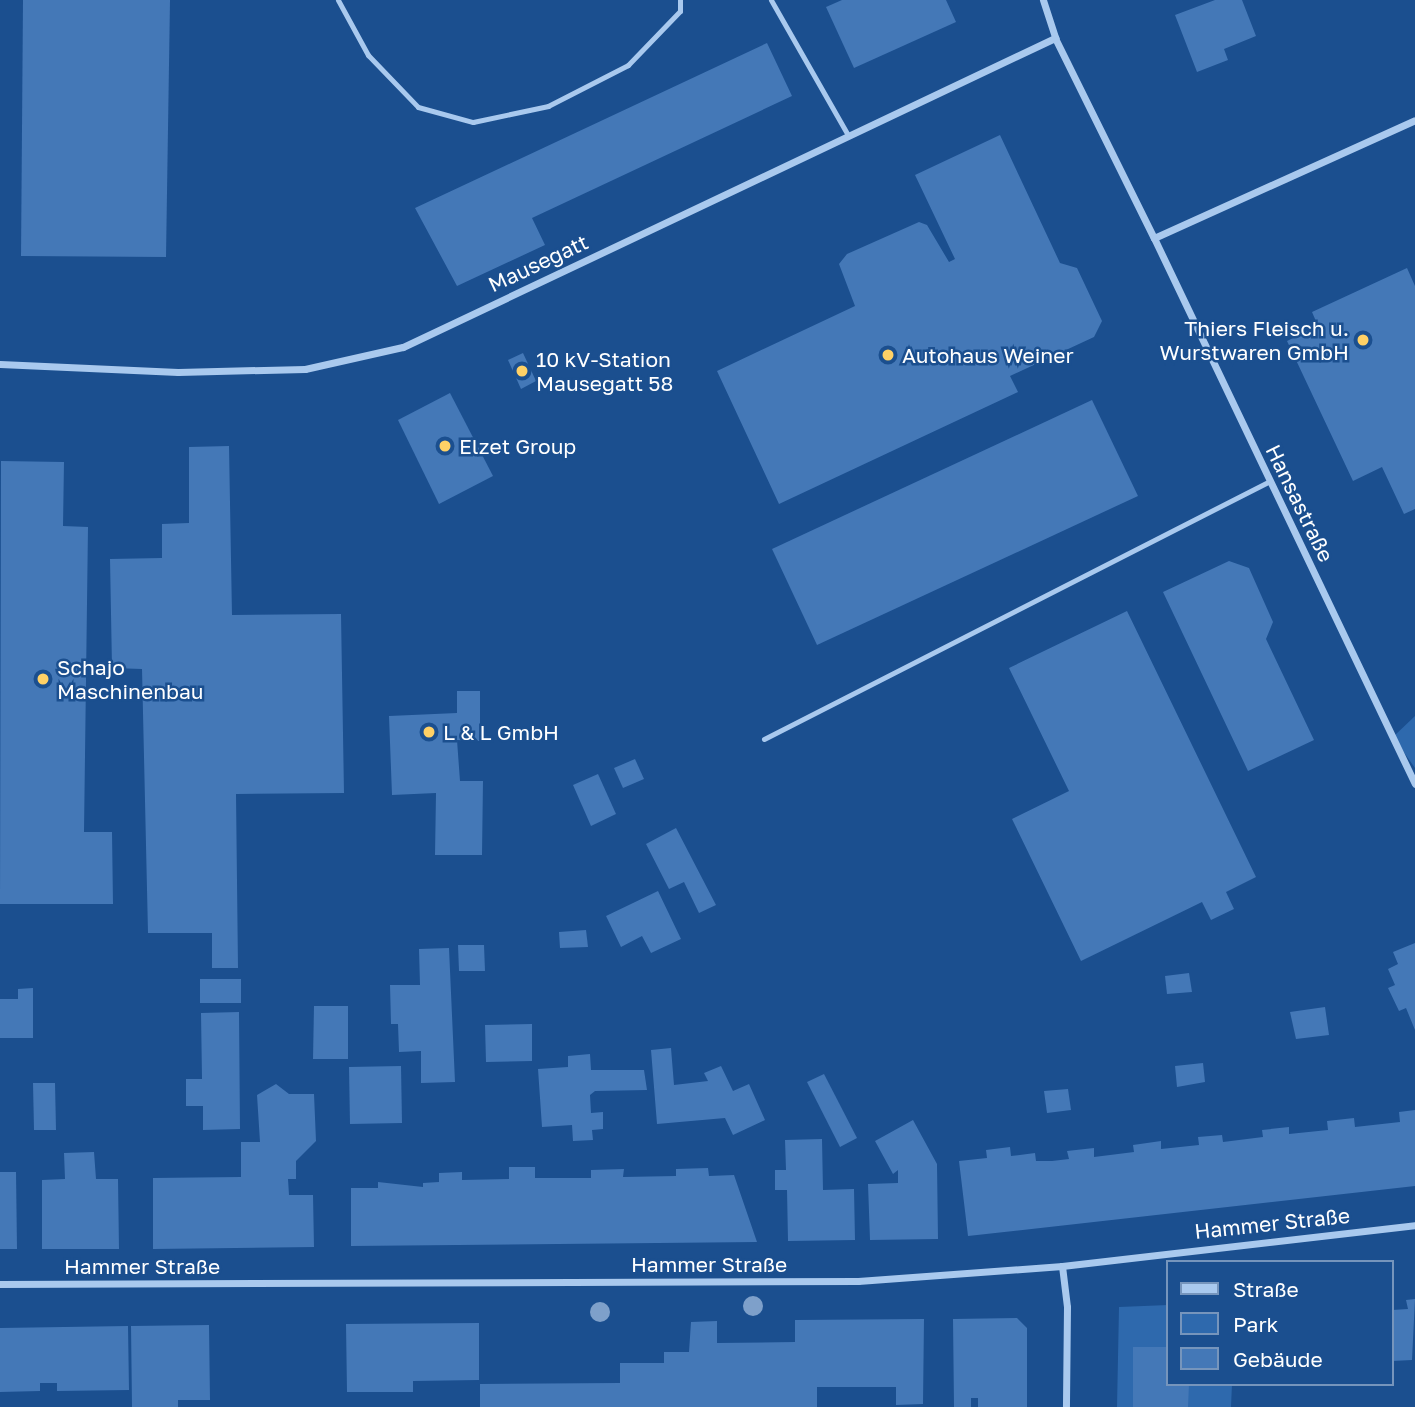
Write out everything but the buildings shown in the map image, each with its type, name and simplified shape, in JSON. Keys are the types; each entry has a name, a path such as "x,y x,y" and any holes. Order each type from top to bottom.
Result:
{"street":[{"name":"Hansastraße","path":"1043,0 1055,38 1154,238 1415,784"},
{"name":"Mausegatt","path":"0,364 178,372 305,369 403,347 1055,38"},
{"path":"1154,238 1415,120"},
{"name":"Hammer Straße","path":"0,1284 858,1281 1062,1266 1415,1225"},
{"path":"1062,1266 1067,1307 1066,1407"}],"lane":[{"path":"338,0 368,55 418,107 473,122 548,106 628,65 680,11 680,0"},
{"path":"771,0 848,135"},
{"path":"764,739 1270,481"}],"green space":[{"path":"1415,716 1415,768 1393,737"},
{"path":"1166,1305 1166,1386 1232,1386 1231,1407 1117,1407 1119,1307"}],"place":[{"name":"Thiers Fleisch u. Wurstwaren GmbH","path":"1363,340"},
{"name":"Autohaus Weiner","path":"888,355"},
{"name":"10 kV-Station Mausegatt 58","path":"522,371"},
{"name":"Elzet Group","path":"445,446"},
{"name":"Schajo Maschinenbau","path":"43,679"},
{"name":"L & L GmbH","path":"429,732"}]}
